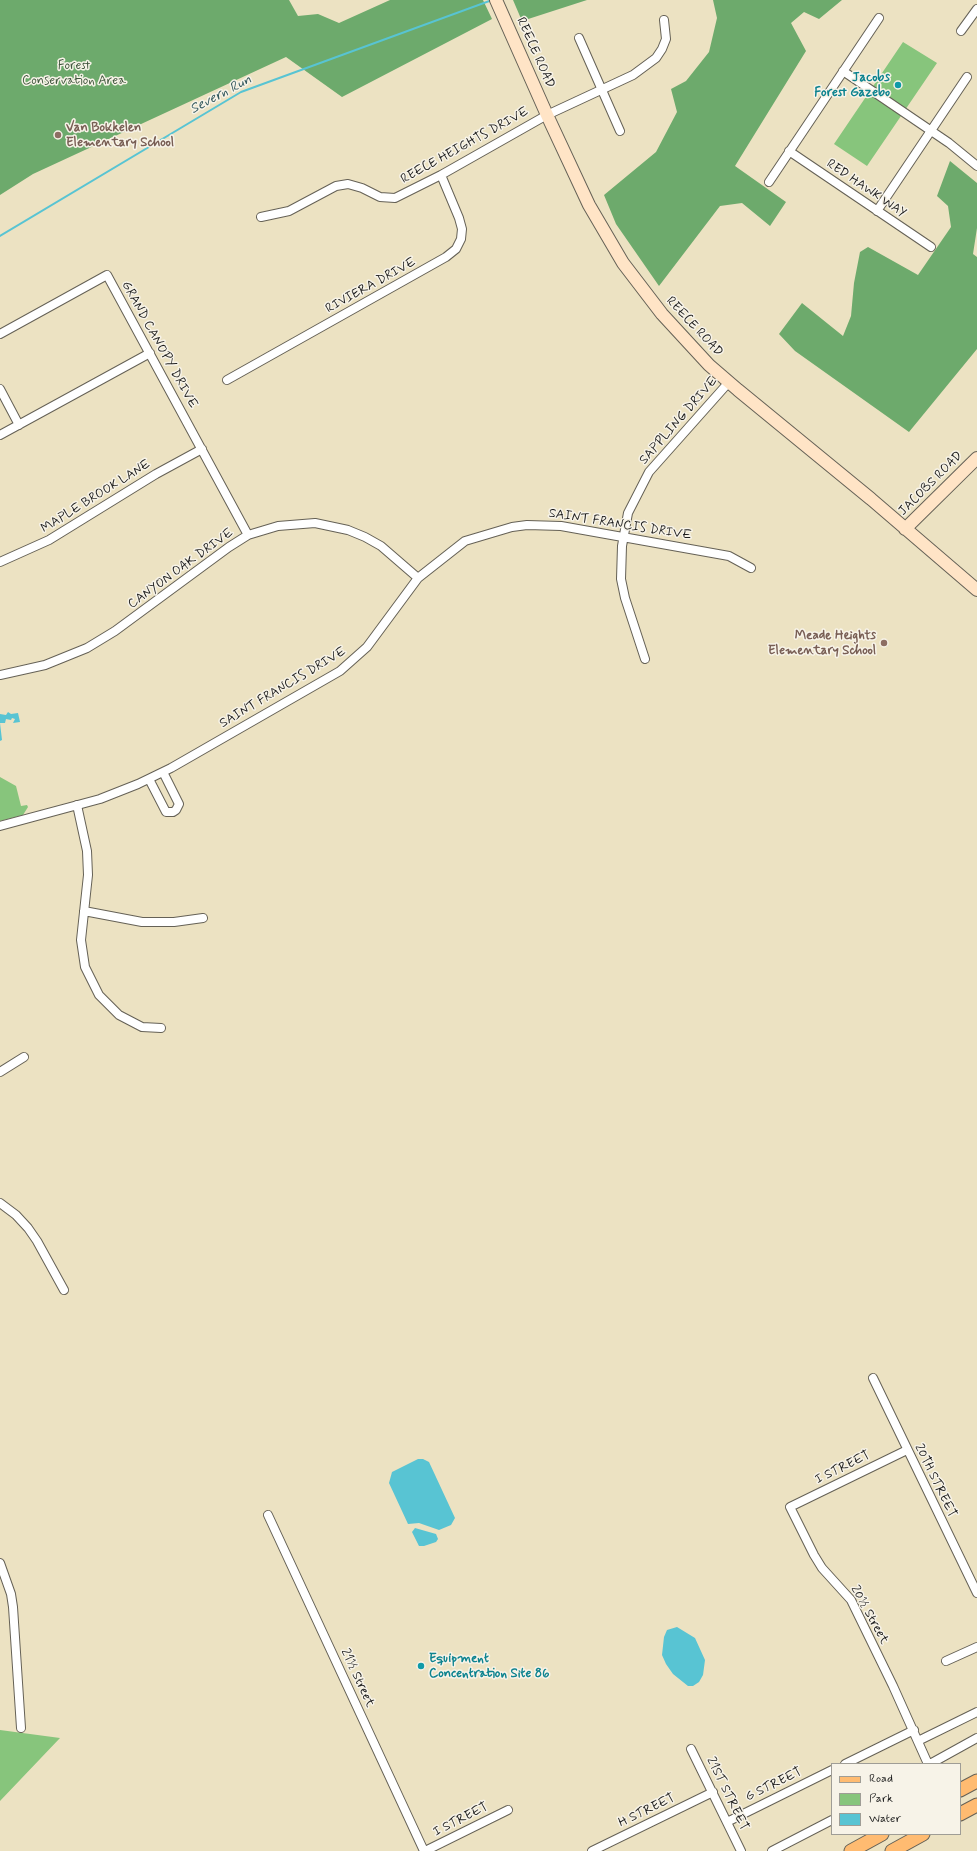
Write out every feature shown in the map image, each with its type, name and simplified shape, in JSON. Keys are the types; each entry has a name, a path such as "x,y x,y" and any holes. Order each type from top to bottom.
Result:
{"main road":[{"name":"REECE ROAD","path":"496,0 589,205 623,263 642,289 682,336 729,382 977,590"},
{"name":"JACOBS ROAD","path":"905,529 977,458"},
{"path":"961,1789 977,1781"},
{"path":"961,1813 977,1805"},
{"path":"851,1851 880,1835"},
{"path":"892,1851 921,1835"}],"street":[{"path":"961,31 977,8"},
{"path":"769,182 879,18"},
{"name":"REECE HEIGHTS DRIVE","path":"261,217 289,211 336,186 348,184 362,188 380,197 395,198 441,175 547,115 633,75 656,58 666,39 664,20"},
{"path":"579,38 620,131"},
{"path":"843,71 931,131 977,166"},
{"path":"877,211 967,77"},
{"name":"RED HAWK WAY","path":"789,151 930,247"},
{"name":"RIVIERA DRIVE","path":"227,380 446,258 456,249 461,239 462,229 441,175"},
{"name":"GRAND CANOPY DRIVE","path":"0,334 107,275 248,535"},
{"path":"0,435 150,353"},
{"name":"SAPPLING DRIVE","path":"645,659 624,592 620,563 623,536 628,513 649,472 729,382"},
{"path":"0,389 19,425"},
{"name":"MAPLE BROOK LANE","path":"0,562 49,540 156,474 202,449"},
{"name":"CANYON OAK DRIVE","path":"0,675 45,665 73,654 101,640 229,547 248,535 272,527 295,523 332,525 365,537 381,546 418,578"},
{"name":"SAINT FRANCIS DRIVE","path":"0,826 77,806 119,792 149,779 350,664 367,647 418,578 465,541 512,527 527,525 562,526 729,556 751,568"},
{"path":"149,779 166,812 173,812 179,804 163,772"},
{"path":"77,806 87,851 88,875 81,927 82,954 92,982 99,995 108,1006 130,1022 142,1027 161,1028"},
{"path":"84,911 142,922 174,922 203,918"},
{"path":"0,1072 24,1057"},
{"path":"0,1202 16,1215 28,1228 37,1241 64,1290"},
{"name":"20TH STREET","path":"873,1378 977,1593"},
{"name":"I STREET","path":"790,1507 907,1450"},
{"name":"20½ Street","path":"790,1507 822,1568 851,1600 929,1763"},
{"name":"21½ Street","path":"268,1515 425,1851"},
{"path":"0,1563 11,1594 13,1607 21,1728"},
{"path":"946,1661 977,1647"},
{"path":"918,1741 977,1712"},
{"path":"847,1763 914,1730"},
{"path":"931,1763 977,1738"},
{"name":"21ST STREET","path":"691,1749 741,1851"},
{"name":"G STREET","path":"727,1822 831,1770"},
{"name":"H STREET","path":"592,1851 712,1792"},
{"name":"I STREET","path":"425,1851 508,1810"},
{"path":"772,1851 831,1821"}],"green space":[{"name":"Forest Conservation Area","path":"0,0 289,0 298,16 318,14 339,23 390,0 483,0 492,19 342,97 286,57 33,174 0,195"},
{"path":"513,0 587,0 522,21"},
{"path":"713,0 842,0 819,19 804,12 791,23 806,51 735,166 786,202 770,226 742,203 720,206 659,286 616,224 604,195 656,152 677,112 671,89 686,81 709,52 717,18"},
{"path":"903,42 937,63 867,166 834,144"},
{"path":"950,161 977,183 977,228 973,254 977,257 977,349 909,432 795,351 779,334 802,303 843,336 851,316 854,283 860,252 868,247 918,275 951,227 948,206 937,196"},
{"path":"0,777 16,786 21,806 27,805 28,807 23,815 0,821"},
{"path":"0,1730 60,1738 0,1801"}],"water":[{"path":"8,712 11,714 18,713 20,722 13,723 15,719 12,718 11,720 6,719 5,723 0,723 0,714 6,715"},
{"path":"0,723 2,740 0,741"},
{"path":"418,1459 423,1459 429,1462 455,1518 451,1525 439,1530 419,1523 408,1524 389,1483 392,1472"},
{"path":"415,1528 436,1534 438,1539 436,1542 419,1546 412,1532"},
{"path":"677,1627 695,1638 705,1660 703,1675 699,1682 693,1686 688,1686 673,1674 662,1655 664,1637 667,1630"}],"waterway":[{"name":"Severn Run","path":"0,236 241,92 492,0"}],"place":[{"name":"Jacobs Forest Gazebo","path":"898,85"},
{"name":"Van Bokkelen Elementary School","path":"58,135"},
{"name":"Meade Heights Elementary School","path":"884,643"},
{"name":"Equipment Concentration Site 86","path":"421,1666"}]}
